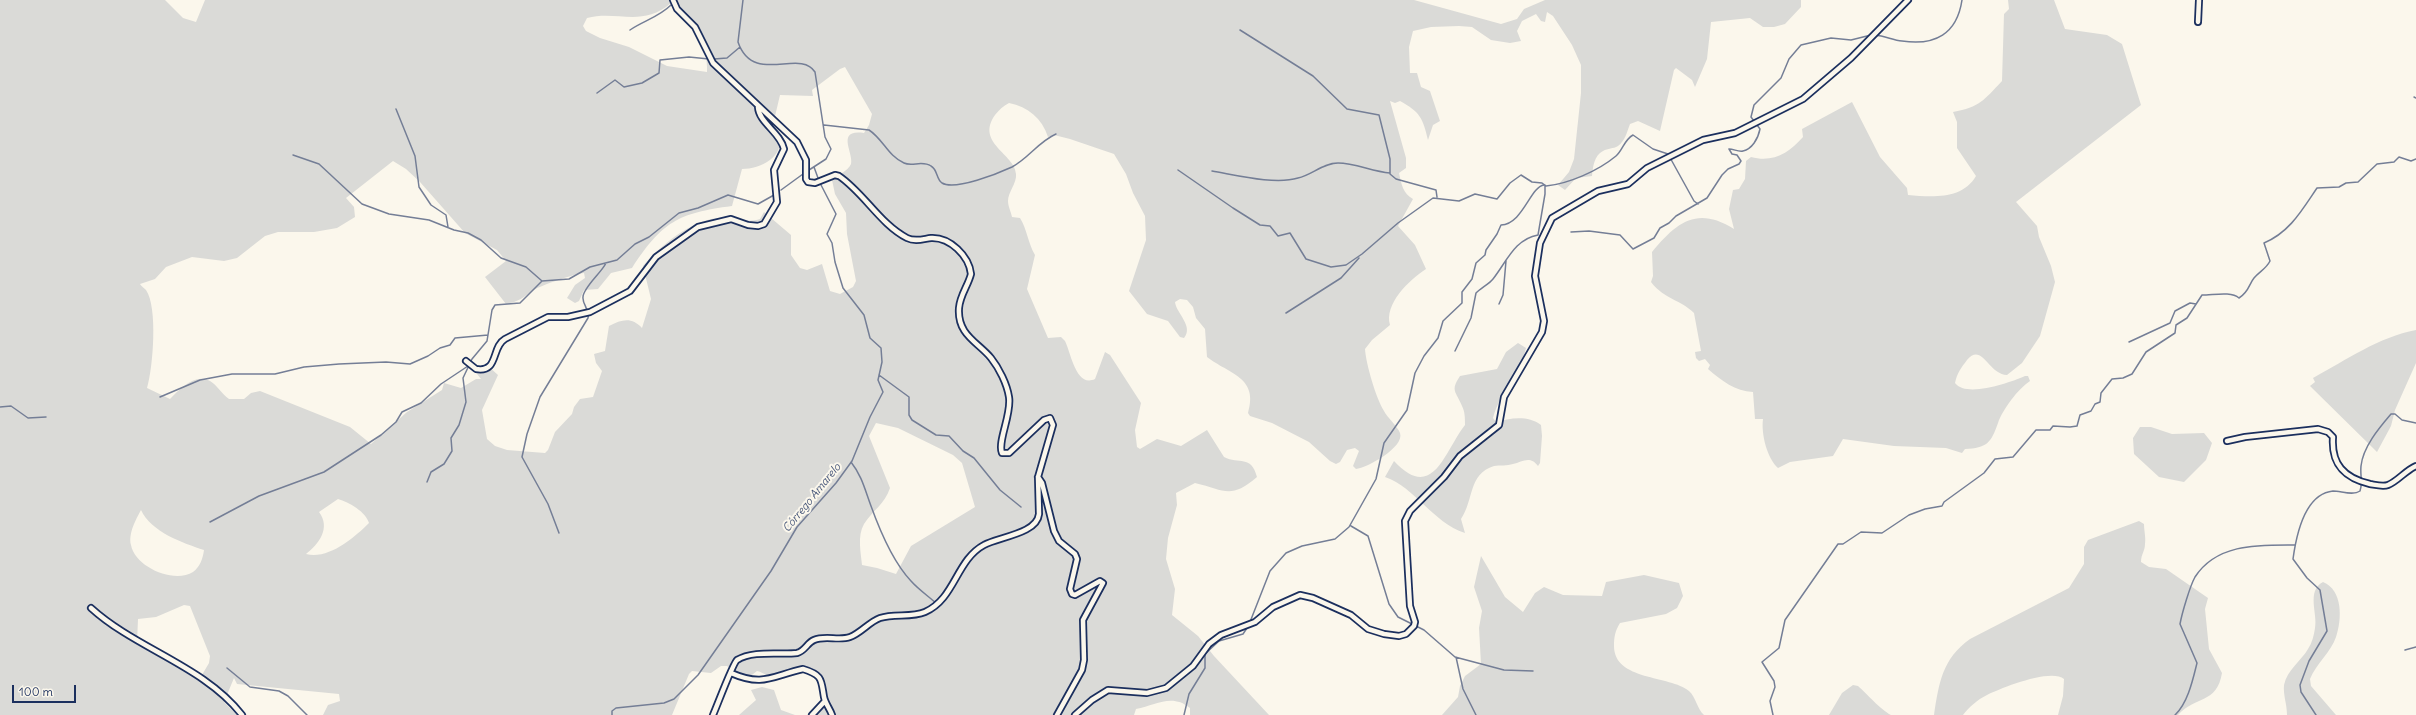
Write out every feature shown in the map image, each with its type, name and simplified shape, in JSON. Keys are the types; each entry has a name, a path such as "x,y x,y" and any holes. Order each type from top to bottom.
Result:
{"street":[{"path":"673,0 677,9 695,27 713,64 797,142 806,160 806,179 808,182 815,183 835,175 839,176 898,233 916,241 932,238 941,239 950,243 963,255 972,274 960,302 961,322 975,344 992,359 1008,395 1009,414 1002,440 1002,453 1009,452 1044,420 1048,418 1052,421 1052,432 1038,477 1039,519 1019,533 995,540 976,551 957,575 945,597 935,607 924,613 882,617 850,637 815,639 799,652 742,658 734,664 713,715"},
{"path":"1076,715 1092,700 1108,690 1147,693 1166,688 1188,670 1209,644 1221,635 1256,622 1273,607 1300,595 1313,598 1351,615 1368,629 1377,632 1399,636 1411,630 1415,622 1410,606 1405,521 1410,511 1444,477 1460,456 1498,425 1504,397 1542,332 1544,321 1535,276 1540,243 1552,218 1598,191 1628,184 1647,168 1703,140 1735,133 1803,99 1851,58 1908,0"},
{"path":"2198,0 2198,22"},
{"path":"466,361 476,369 488,368 493,364 501,341 548,317 568,317 590,312 630,291 656,257 698,227 732,220 748,225 758,226 764,224 777,202 774,170 784,149 777,136 758,115 758,107"},
{"path":"2227,441 2245,437 2318,429 2328,432 2333,437 2334,457 2345,473 2356,480 2377,485 2393,483 2416,466"},
{"path":"1038,477 1042,483 1054,531 1060,541 1075,554 1077,559 1070,589 1072,594 1075,595 1100,581 1103,583 1083,620 1084,660 1082,670 1057,715"},
{"path":"91,608 120,632 184,667 220,694 242,715"},
{"path":"731,673 746,680 759,681 803,669 810,671 822,681 825,700 832,715"},
{"path":"812,715 825,700"}],"shaded area":[{"path":"0,0 165,0 183,18 196,22 205,0 1414,0 1501,24 1517,19 1524,9 1545,0 1801,0 1801,7 1785,24 1774,27 1763,27 1750,18 1711,22 1707,59 1695,87 1692,80 1676,68 1674,70 1660,131 1638,121 1630,124 1626,136 1620,144 1616,147 1603,151 1596,158 1592,176 1576,178 1565,190 1558,185 1569,172 1574,159 1581,93 1581,65 1572,45 1553,16 1547,12 1545,22 1541,21 1536,14 1522,21 1517,31 1521,41 1510,43 1491,40 1472,27 1431,27 1413,31 1409,47 1410,73 1417,73 1421,87 1430,91 1440,121 1433,125 1428,140 1420,116 1400,101 1395,103 1390,101 1406,158 1406,168 1399,173 1403,188 1413,199 1398,226 1415,245 1426,269 1412,279 1399,293 1391,309 1389,317 1390,325 1372,340 1365,349 1369,372 1378,398 1385,413 1399,431 1400,439 1397,444 1384,456 1368,465 1356,469 1353,466 1359,451 1355,448 1347,450 1340,462 1336,464 1330,461 1309,442 1272,423 1250,416 1248,413 1250,401 1249,391 1246,384 1233,373 1207,357 1205,329 1196,318 1193,307 1187,300 1180,299 1175,302 1186,324 1187,333 1184,338 1180,337 1168,321 1147,314 1129,291 1146,240 1145,216 1133,193 1126,174 1114,154 1070,139 1054,135 1048,137 1042,124 1033,114 1016,105 1009,103 1001,108 995,115 990,125 990,133 993,141 1014,167 1016,174 1015,181 1009,194 1008,205 1012,217 1020,218 1035,255 1027,289 1048,338 1061,337 1065,341 1075,368 1083,379 1095,379 1105,352 1110,355 1141,403 1135,430 1137,447 1140,449 1157,439 1181,446 1207,430 1224,457 1244,461 1251,465 1254,470 1257,477 1240,489 1227,491 1195,483 1176,493 1177,505 1168,538 1166,559 1175,589 1172,615 1198,636 1214,656 1269,715 1190,715 1190,708 1183,704 1177,701 1164,701 1136,709 1134,715 811,715 819,706 823,697 823,689 820,680 816,675 802,673 774,678 757,671 748,678 737,675 727,666 721,666 711,673 692,671 689,674 672,715 323,715 328,705 340,701 339,694 237,684 234,678 224,702 237,715 0,715","holes":["671,3 685,17 697,33 705,52 707,72 667,66 629,47 600,38 586,31 583,26 587,18 598,16 640,17 650,15","845,67 872,114 869,125 864,133 855,133 850,135 848,138 851,159 850,166 832,180 835,194 846,213 847,234 856,281 853,287 840,294 830,291 822,264 807,270 800,268 791,255 791,235 764,212 760,219 750,221 718,218 707,220 687,229 667,242 643,266 651,299 642,328 638,324 627,320 609,326 605,351 594,354 596,363 602,371 593,397 580,399 574,407 572,414 555,432 548,450 545,453 507,450 495,446 487,439 482,410 498,375 488,366 470,365 481,379 476,379 461,388 444,383 442,390 407,412 371,444 350,427 260,391 251,393 244,399 229,399 213,383 204,379 199,379 188,383 170,399 147,388 151,367 153,323 150,298 146,290 140,284 155,279 166,267 192,257 224,261 237,258 265,236 278,232 314,232 337,228 355,217 354,207 346,198 393,161 406,169 420,182 465,233 497,250 506,261 485,277 506,304 517,301 543,286 566,277 584,273 585,278 575,285 567,298 575,303 579,301 584,290 598,289 611,273 632,268 653,240 673,222 698,212 732,206 742,169 757,167 763,164 770,160 778,150 780,135 772,129 780,95 813,96 812,90 840,69","876,423 898,428 953,455 962,463 975,507 911,546 896,574 862,565 860,550 860,539 864,524 885,499 890,488 869,436","338,499 347,502 361,511 369,523 356,535 332,551 323,554 306,554 319,541 324,530 324,524 319,512","141,510 152,525 168,536 204,550 198,568 185,575 176,576 166,575 147,566 134,553 130,541 133,527","184,605 190,606 210,656 209,663 199,680 137,643 138,619 156,617"]},
{"path":"2008,0 2054,0 2065,29 2107,35 2122,44 2141,105 2016,202 2037,226 2039,237 2051,266 2055,282 2040,336 2022,363 2007,375 1995,370 1981,357 1972,355 1961,368 1955,383 1968,389 1978,389 1999,385 2025,376 2028,376 2030,381 2016,394 2007,406 1990,440 1983,446 1965,449 1962,453 1946,448 1894,446 1843,439 1833,456 1790,462 1778,468 1774,464 1768,452 1763,432 1763,419 1755,419 1753,392 1740,390 1729,385 1708,369 1710,365 1705,359 1699,361 1696,358 1695,352 1701,351 1694,313 1689,308 1667,296 1656,288 1651,282 1653,276 1652,252 1661,241 1679,225 1698,218 1721,222 1734,229 1729,209 1733,190 1739,189 1745,179 1746,161 1751,157 1759,159 1773,158 1786,152 1803,137 1802,129 1852,102 1880,157 1907,188 1908,195 1946,195 1963,189 1970,184 1976,176 1957,148 1957,122 1953,112 1970,108 1981,102 2002,81 2004,14 2009,9"},
{"path":"2416,330 2416,363 2395,410 2391,426 2377,452 2310,386 2315,382 2313,378 2363,350 2402,333"},
{"path":"1518,343 1526,348 1523,357 1515,375 1500,400 1493,418 1496,422 1519,418 1530,420 1541,425 1542,436 1540,463 1538,466 1532,461 1526,460 1511,465 1494,466 1480,475 1476,481 1461,519 1465,533 1453,528 1443,521 1406,489 1385,477 1394,461 1407,473 1419,477 1428,475 1436,469 1465,425 1464,411 1455,391 1455,385 1460,376 1497,369 1506,352"},
{"path":"2140,427 2151,427 2172,434 2204,433 2212,443 2206,460 2184,482 2159,477 2134,454 2133,438"},
{"path":"2139,521 2144,524 2145,539 2141,562 2149,567 2166,569 2208,598 2205,609 2209,649 2222,673 2219,683 2210,695 2191,705 2178,715 2058,715 2063,696 2064,679 2058,676 2048,676 2026,680 1983,697 1971,706 1963,715 1934,715 1943,672 1953,655 1961,647 1970,639 2069,588 2084,564 2084,547 2088,540"},
{"path":"1481,556 1505,597 1523,612 1535,593 1544,587 1563,595 1602,596 1606,582 1644,575 1679,583 1683,596 1677,608 1666,614 1620,623 1614,640 1616,657 1623,666 1633,671 1644,676 1669,682 1689,691 1704,715 1442,715 1458,697 1460,686 1465,676 1481,664 1479,628 1482,611 1474,587"},
{"path":"2323,582 2330,586 2337,598 2340,614 2338,630 2334,642 2310,679 2311,686 2336,715 2287,715 2284,685 2288,675 2312,642 2316,622 2314,603 2315,591"},
{"path":"1853,685 1858,686 1891,715 1829,715 1842,693"},
{"path":"762,687 774,690 781,710 795,715 739,715 756,700 751,690"}],"waterway":[{"name":"Córrego Amarelo","path":"743,0 738,42 745,55 754,62 765,64 799,63 808,66 815,72 825,137 831,149 826,159 809,170"},
{"path":"1875,35 1914,42 1934,39 1950,29 1959,12 1962,0"},
{"path":"630,30 661,13 671,5"},
{"path":"1240,30 1313,76 1347,109 1379,115 1390,159 1390,174 1396,179 1436,190 1437,197"},
{"path":"1571,232 1589,231 1620,235 1633,249 1654,238 1660,228 1669,223 1676,216 1707,198 1722,175 1728,169 1739,164 1741,161 1737,155 1732,154 1729,149 1743,151 1754,143 1760,129 1751,117 1754,105 1781,78 1789,59 1801,45 1831,38 1851,40 1871,35"},
{"path":"714,59 727,58 740,47"},
{"path":"597,93 615,80 624,87 642,83 659,73 660,60 689,57 709,59"},
{"path":"396,109 415,156 419,187 431,205 446,215 448,227"},
{"path":"824,125 869,130 898,160 907,164 928,164 935,170 940,181 948,185 957,185 977,180 1012,167 1024,159 1044,141 1056,134"},
{"path":"1178,170 1260,225 1270,226 1278,236 1290,233 1306,259 1331,267 1346,265 1362,254 1398,223 1433,198 1459,201 1475,194 1497,199 1510,183 1521,175 1532,182 1542,183 1546,186 1564,183 1592,172 1609,162 1618,154 1633,135 1653,149 1668,154 1694,201 1698,204"},
{"path":"293,155 319,164 362,204 389,214 429,220 454,230 468,233 481,240 501,258 526,267 542,281"},
{"path":"1773,715 1770,701 1775,687 1774,681 1762,662 1779,648 1785,620 1838,544 1843,544 1861,532 1882,533 1909,515 1925,509 1942,506 1944,502 1984,473 1995,459 2013,457 2036,430 2050,430 2053,426 2077,426 2080,415 2091,411 2095,404 2100,402 2101,393 2112,379 2123,378 2132,374 2146,352 2175,333 2176,325 2187,318 2202,295 2227,294 2239,298 2245,293 2254,278 2267,266 2270,261 2264,243 2281,233 2295,220 2317,188 2339,187 2346,183 2358,182 2377,164 2394,162 2399,157 2411,161 2416,159"},
{"path":"1212,171 1255,179 1289,180 1303,176 1327,165 1338,163 1351,164 1390,173"},
{"name":"Córrego Amarelo","path":"814,167 818,178"},
{"path":"781,190 803,174"},
{"name":"Córrego Amarelo","path":"612,715 612,711 616,708 664,703 674,699 698,675 771,571 797,527 836,483 852,461 870,417 883,392 878,380 882,362 881,348 870,338 864,315 843,288 835,262 832,243 827,234 836,214 820,183"},
{"path":"1250,622 1270,571 1286,553 1302,546 1335,539 1349,527 1376,479 1384,443 1407,410 1415,373 1424,356 1438,338 1443,321 1462,303 1462,292 1472,279 1476,263 1485,255 1486,250 1497,234 1501,225 1509,223 1515,219 1534,192 1539,187 1544,185"},
{"path":"1455,351 1471,318 1476,293 1493,279 1517,246 1530,237 1538,235 1545,194 1545,185"},
{"path":"427,482 431,472 444,464 452,451 451,438 459,425 466,402 463,378 472,359 487,341 492,310 495,305 520,303 542,281 569,279 590,267 617,260 635,244 649,237 679,213 698,208 728,195 758,204 774,195"},
{"path":"1286,313 1341,278 1359,258"},
{"path":"1499,304 1503,295 1506,261"},
{"path":"559,533 548,504 522,457 527,434 540,397 588,318 588,312 583,300 584,293 606,263"},
{"path":"2129,342 2170,323 2175,311 2190,303 2196,304"},
{"path":"160,397 200,380 232,374 275,374 304,367 339,364 386,362 410,364 428,356 440,348 450,345 455,338 488,335"},
{"path":"210,522 259,496 324,472 381,435 396,422 402,412 421,403 441,384 468,366"},
{"path":"879,375 909,397 909,415 912,420 936,435 949,436 963,451 974,458 1000,490 1021,507"},
{"path":"0,407 11,406 28,418 46,417"},
{"path":"2316,715 2301,692 2300,685 2309,661 2327,631 2320,590 2307,578 2293,559 2299,529 2308,508 2323,494 2333,491 2350,493 2360,491 2362,459 2368,445 2391,414 2395,414 2402,420 2416,423"},
{"path":"851,462 861,478 879,526 898,565 911,581 936,603"},
{"path":"1351,526 1368,536 1389,604 1398,617 1424,630 1455,657 1504,670 1533,671"},
{"path":"2175,715 2180,710 2187,697 2197,663 2180,624 2186,600 2195,577 2204,566 2227,552 2253,546 2295,545"},
{"path":"1184,715 1189,694 1205,668 1205,654 1219,641 1243,634 1249,625"},
{"path":"2405,650 2416,647"},
{"path":"1456,657 1463,689 1476,715"},
{"path":"227,668 250,687 279,691 288,696 307,715"}]}
